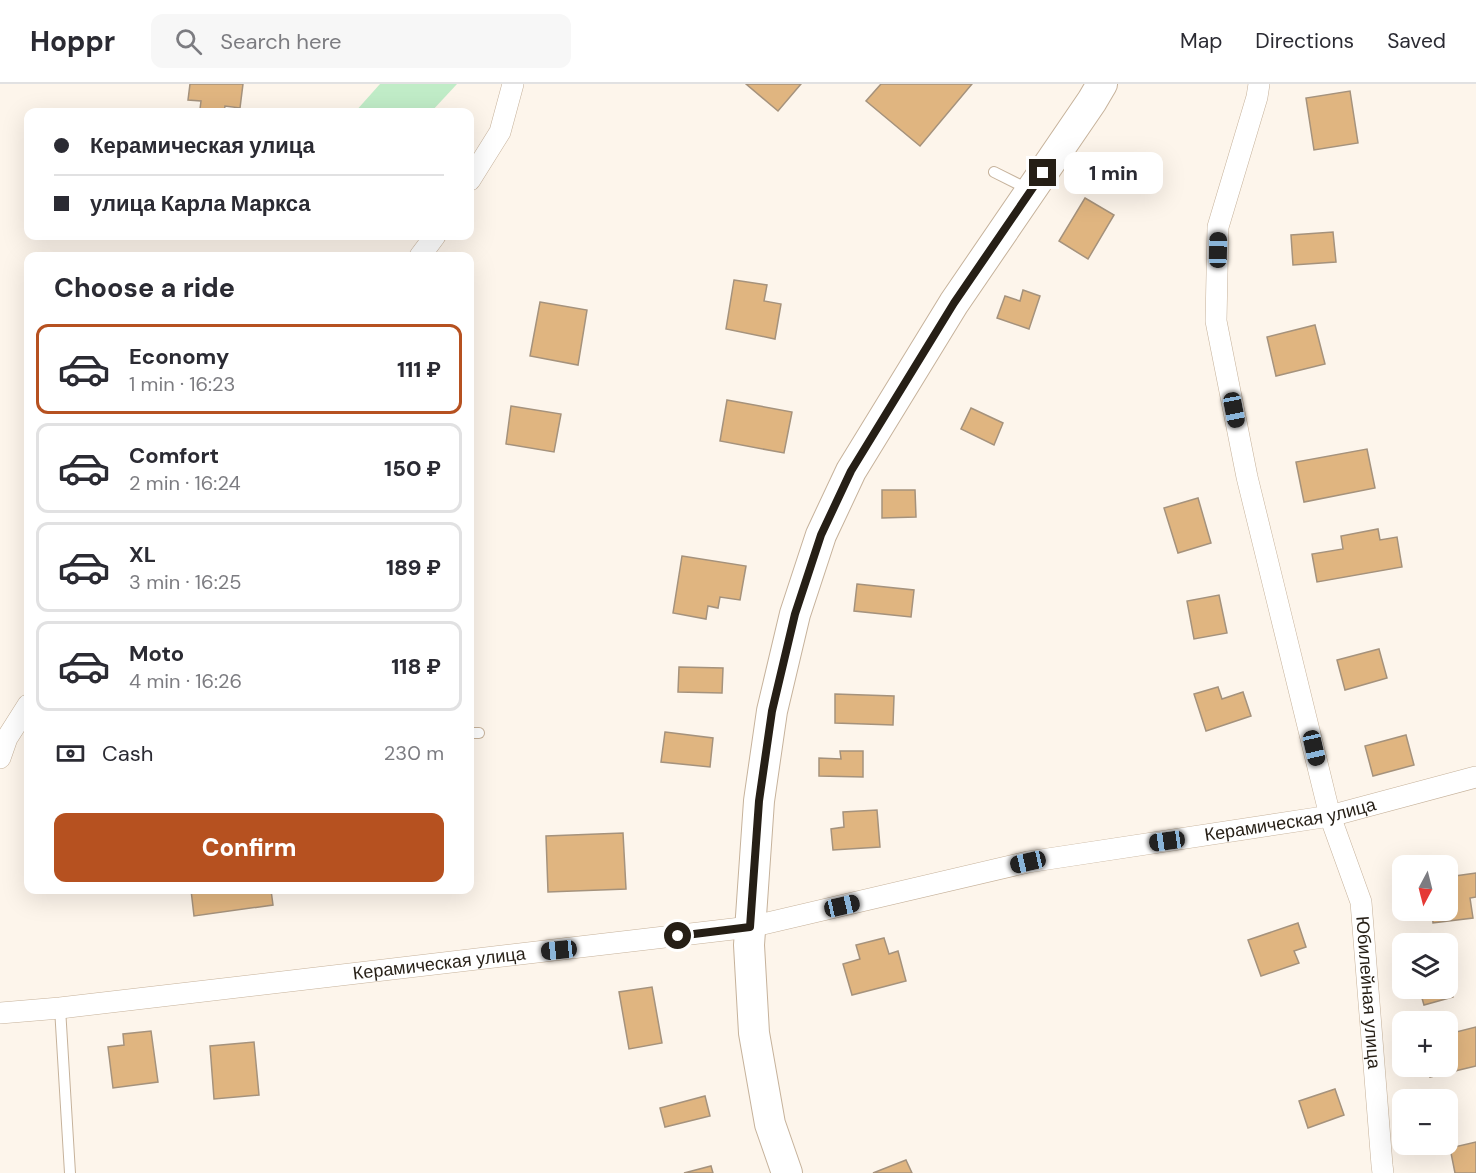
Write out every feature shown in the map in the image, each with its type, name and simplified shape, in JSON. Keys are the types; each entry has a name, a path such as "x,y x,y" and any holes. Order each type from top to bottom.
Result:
{"main road":[{"path":"787,1173 770,1124 754,1033 749,945 759,801 772,711 795,614 821,535 851,471 954,303 1097,93"}],"street":[{"path":"474,174 500,132 513,84"},
{"name":"Юбилейная улица","path":"1259,84 1257,98 1218,226 1216,321 1247,477 1330,816 1360,902 1383,1173"},
{"path":"0,758 6,738 24,711"},
{"name":"Керамическая улица","path":"0,1013 60,1008 750,927 1028,862 1330,816 1476,777"}],"lane":[{"path":"994,172 1030,190"},
{"path":"60,1008 70,1173"}],"green space":[{"path":"380,84 457,84 435,108 359,108"}],"building":[{"path":"190,84 243,84 240,108 225,106 225,108 200,108 201,101 188,100"},
{"path":"746,84 801,84 778,111"},
{"path":"881,84 972,84 920,146 866,101"},
{"path":"1350,91 1358,143 1314,150 1306,98"},
{"path":"1085,198 1114,215 1088,259 1059,241"},
{"path":"1333,232 1336,262 1293,265 1291,235"},
{"path":"734,280 767,285 764,301 781,304 775,339 726,329"},
{"path":"1023,290 1040,296 1029,329 997,318 1005,296 1020,301"},
{"path":"540,302 587,310 578,365 530,356"},
{"path":"1315,325 1325,364 1276,376 1267,337"},
{"path":"727,400 792,412 784,453 720,441"},
{"path":"511,406 561,414 554,452 506,444"},
{"path":"971,408 1003,423 994,445 961,429"},
{"path":"1367,449 1375,488 1304,502 1296,462"},
{"path":"882,490 915,490 916,517 882,518"},
{"path":"1198,498 1211,543 1178,553 1164,508"},
{"path":"1378,529 1380,540 1397,537 1402,567 1317,582 1312,554 1343,549 1341,536"},
{"path":"682,556 746,566 740,600 720,597 718,608 708,606 706,619 673,613"},
{"path":"857,584 914,590 911,617 854,611"},
{"path":"1219,595 1227,633 1194,639 1187,601"},
{"path":"1379,649 1387,678 1345,690 1337,660"},
{"path":"679,667 723,668 722,693 678,692"},
{"path":"1218,687 1222,699 1243,692 1251,716 1206,731 1194,694"},
{"path":"835,694 894,696 893,725 835,723"},
{"path":"665,732 713,738 710,767 661,762"},
{"path":"1406,735 1414,765 1373,776 1365,746"},
{"path":"840,751 863,751 863,777 819,776 819,758 841,759"},
{"path":"877,810 880,847 833,850 831,829 844,827 843,812"},
{"path":"623,833 626,889 548,892 546,836"},
{"path":"1476,873 1476,897 1470,898 1473,918 1458,920 1458,876"},
{"path":"191,894 272,894 273,905 194,916"},
{"path":"1298,923 1306,947 1294,951 1299,963 1261,976 1248,940"},
{"path":"884,938 889,954 898,951 906,981 852,995 843,964 860,959 856,945"},
{"path":"652,987 662,1043 629,1049 619,992"},
{"path":"1422,999 1446,999 1424,1005"},
{"path":"1476,1027 1476,1066 1458,1070 1458,1032"},
{"path":"151,1031 158,1082 113,1088 108,1047 124,1045 123,1034"},
{"path":"254,1042 259,1095 214,1099 210,1046"},
{"path":"1335,1089 1344,1115 1308,1128 1299,1101"},
{"path":"705,1096 710,1116 665,1127 660,1108"},
{"path":"1476,1142 1476,1173 1455,1173 1451,1155 1458,1155 1458,1146"},
{"path":"906,1160 912,1173 873,1173"},
{"path":"711,1166 713,1173 684,1173"}],"route":[{"path":"678,936 750,927 759,801 772,711 795,614 821,535 851,471 908,378 954,303 1043,173"}]}
